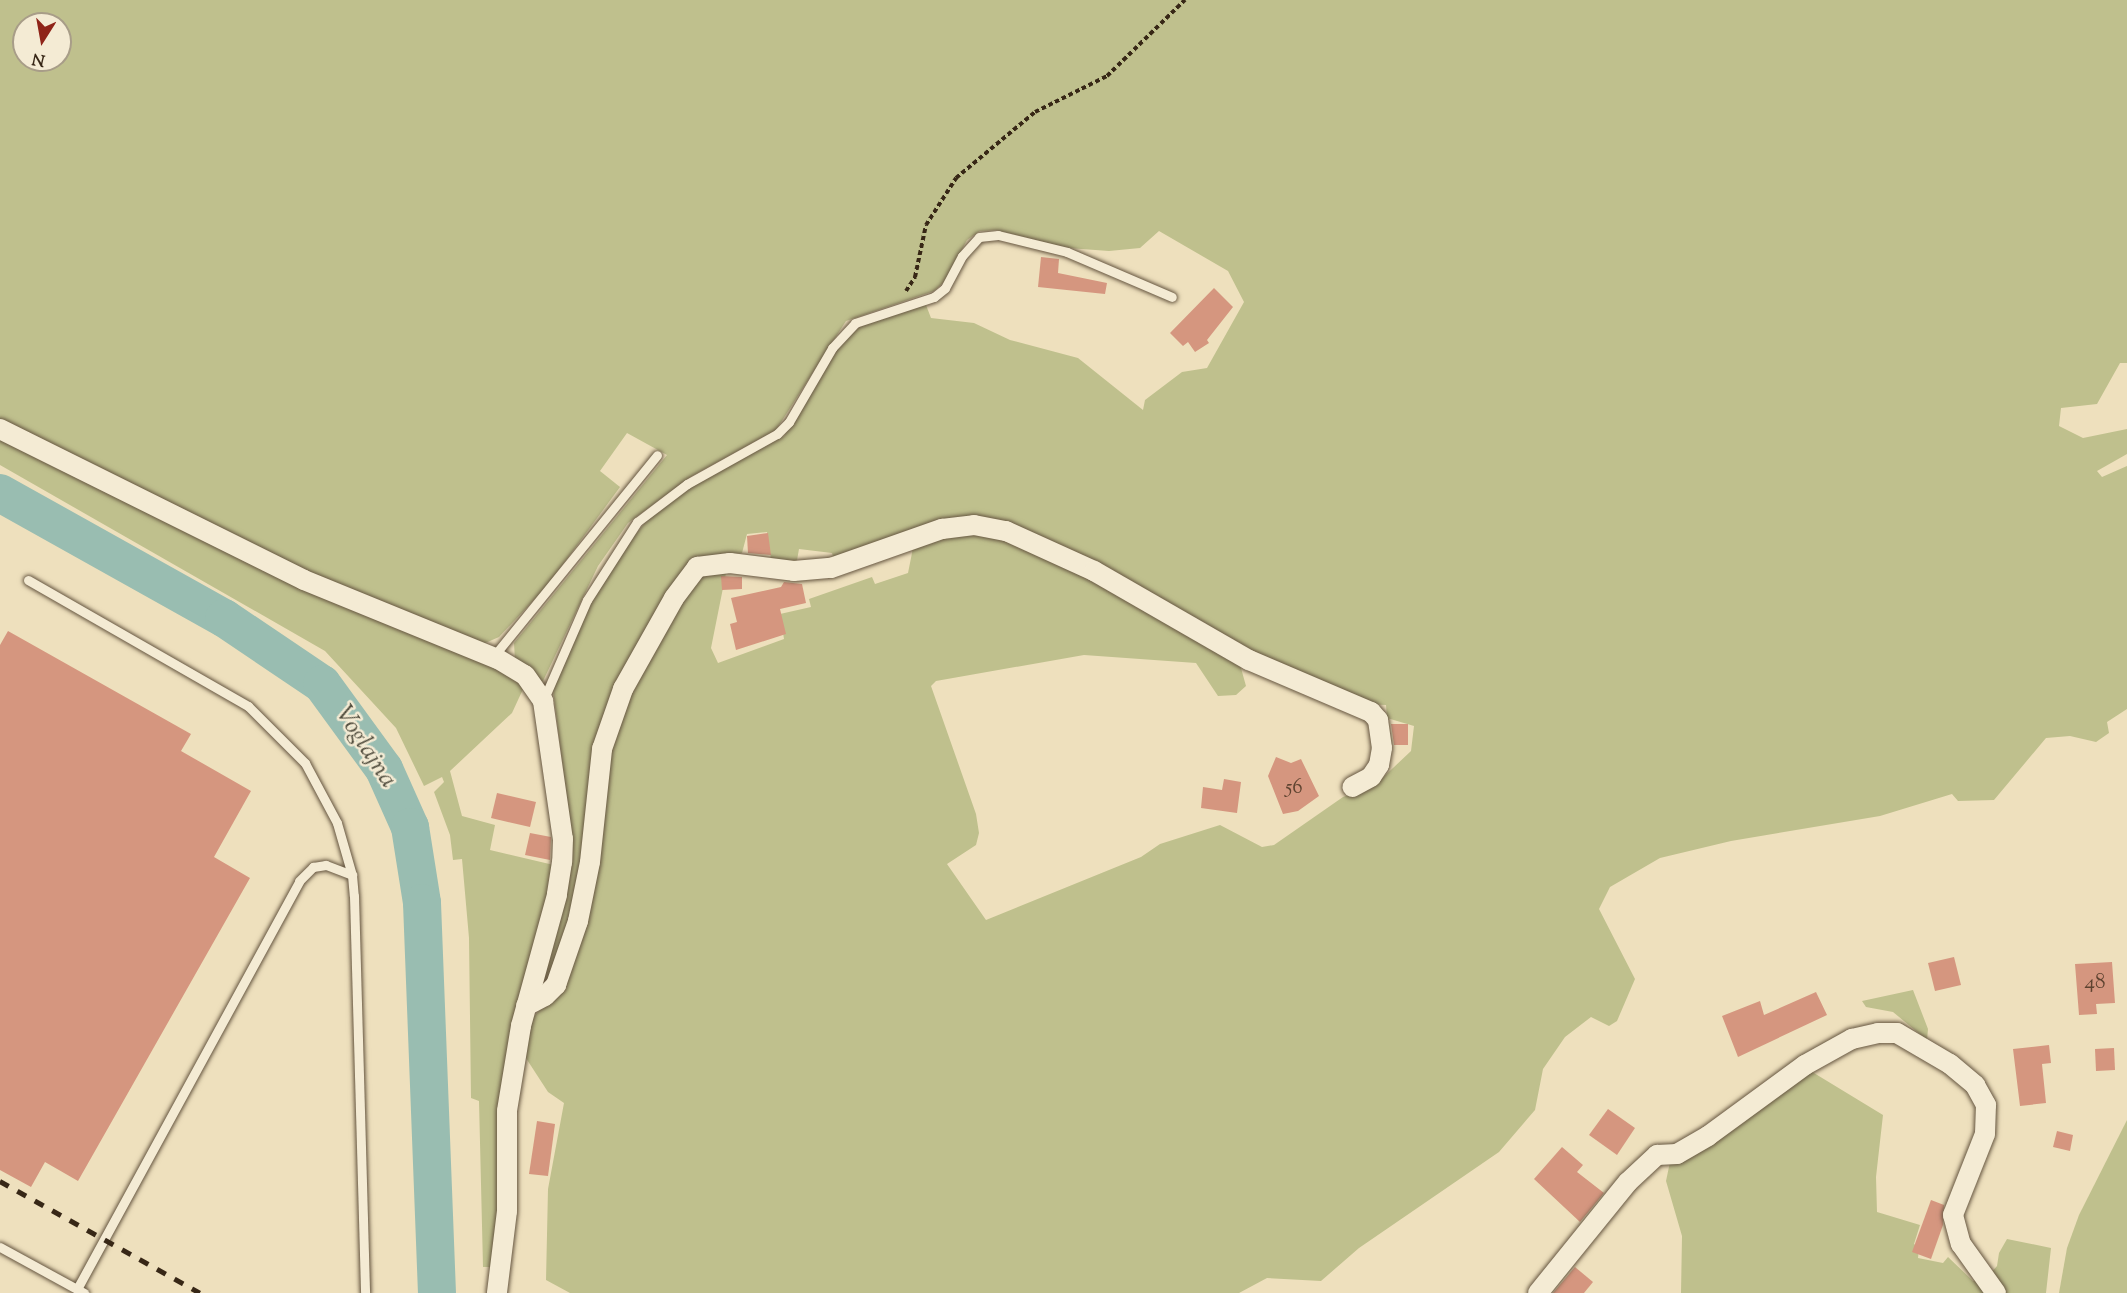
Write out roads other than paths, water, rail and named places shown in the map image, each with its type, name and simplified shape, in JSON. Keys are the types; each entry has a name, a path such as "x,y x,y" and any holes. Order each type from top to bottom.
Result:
{"street":[{"path":"0,429 304,580 494,657 525,675 543,701 562,851 557,895 526,1006 507,1111 507,1211 497,1293"},
{"path":"526,1006 556,985 578,921 590,862 602,749 624,689 674,598 697,567 730,563 794,571 831,568 942,529 974,525 1006,531 1094,571 1249,660 1371,712 1378,720 1382,748 1379,765 1371,777 1352,787"},
{"path":"1538,1293 1628,1182 1657,1155 1677,1154 1708,1136 1804,1065 1852,1039 1878,1033 1897,1033 1950,1064 1975,1085 1986,1105 1985,1134 1953,1215 1961,1244 1996,1293"}],"lane":[{"path":"543,701 587,600 637,522 687,484 777,434 789,422 832,348 855,323 934,297 945,288 962,256 979,237 998,235 1067,252 1172,297"},
{"path":"494,657 657,455"},
{"path":"28,580 248,706 305,763 337,823 352,875 365,1293"},
{"path":"0,1247 81,1291 299,881 313,867 326,865 352,875"}],"waterway":[{"name":"Voglajna","path":"0,493 224,618 322,684 384,769 410,827 422,903 437,1293"}],"railway":[{"path":"0,1181 200,1293"}]}
